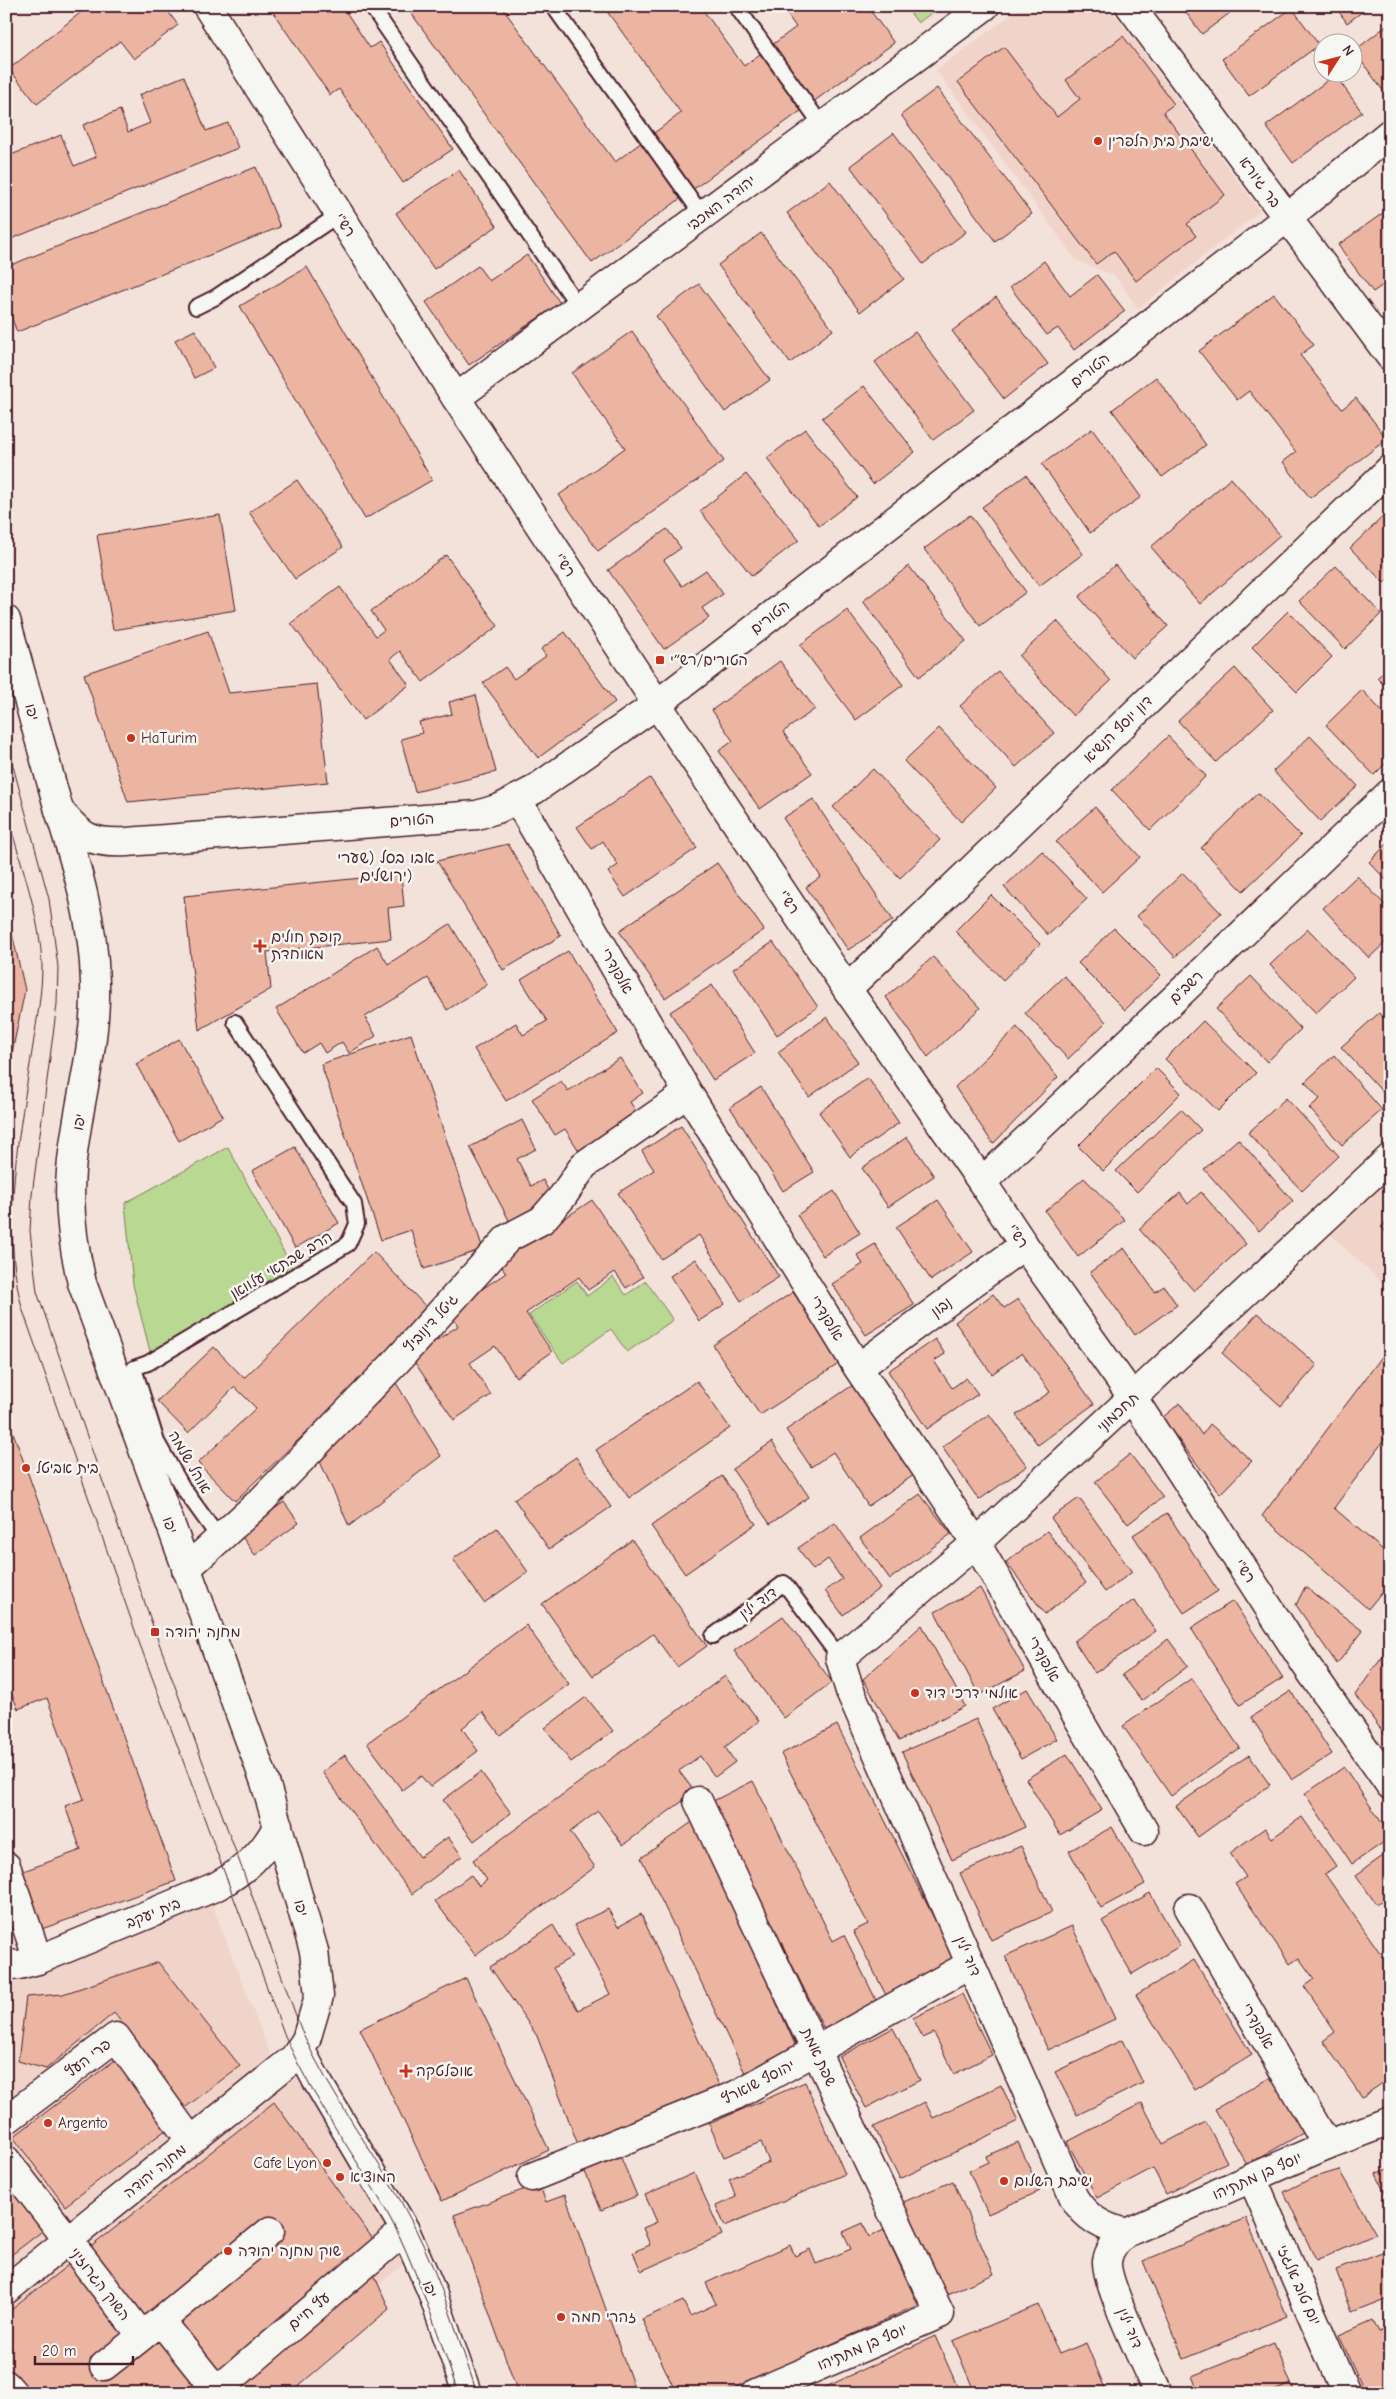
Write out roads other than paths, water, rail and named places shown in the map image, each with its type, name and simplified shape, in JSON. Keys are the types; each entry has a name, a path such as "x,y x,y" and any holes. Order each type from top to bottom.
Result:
{"street":[{"name":"רש\"י","path":"207,6 338,215 657,704 847,989 1024,1245 1133,1398 1306,1665 1390,1785"},
{"name":"יהודה המכבי","path":"456,398 985,6"},
{"name":"בר גיורא","path":"1130,6 1390,356"},
{"name":"הטורים","path":"59,810 78,832 97,842 117,843 478,815 517,799 657,704 1286,218 1390,134"},
{"name":"דון יוסף הנשיא","path":"847,989 1390,469"},
{"name":"יפו","path":"6,620 78,873 91,930 96,984 91,1056 71,1170 74,1248 82,1283 265,1782 314,1951 318,1996 306,2040 300,2049 317,2082 405,2230 432,2292 467,2393"},
{"name":"רשב\"ם","path":"982,1182 1390,792"},
{"name":"אלפנדרי","path":"517,799 688,1093 858,1368 976,1543 1144,1831"},
{"name":"גיטל דינוביץ","path":"186,1569 262,1500 508,1238 542,1220 564,1196 584,1166 688,1093"},
{"name":"תחכמוני","path":"840,1658 976,1543 1390,1158"},
{"name":"נבון","path":"858,1368 1024,1245"},
{"name":"דוד ילין","path":"840,1658 850,1691 1074,2198 1090,2218 1112,2230 1126,2233"},
{"name":"שפת אמת","path":"698,1801 940,2314"},
{"name":"בית יעקב","path":"6,1964 19,1965 38,1960 222,1883 257,1857 269,1843 278,1825"},
{"path":"6,1866 38,1960"},
{"name":"אלפנדרי","path":"1189,1908 1327,2145"},
{"name":"יהוסף שוארץ","path":"532,2176 736,2095 972,1964"},
{"name":"פרי העץ","path":"6,2120 116,2037 191,2141"},
{"name":"מחנה יהודה","path":"6,2290 289,2063 300,2049"},
{"name":"יוסף בן מתתיהו","path":"1126,2233 1327,2145 1390,2121"},
{"name":"השוק הגרוזיני","path":"6,2160 67,2241 151,2329 215,2392"},
{"name":"יום טוב אלגזי","path":"1252,2178 1346,2393"},
{"name":"עץ חיים","path":"215,2392 405,2230"},
{"path":"104,2366 270,2231"},
{"name":"דוד ילין","path":"1126,2233 1117,2240 1110,2250 1108,2272 1158,2393"},
{"name":"יוסף בן מתתיהו","path":"769,2390 940,2314"},
{"path":"6,2385 12,2393"}],"lane":[{"path":"371,6 579,307"},
{"path":"553,6 703,216"},
{"path":"736,6 823,127"},
{"path":"196,307 216,297 338,215"},
{"name":"הרב שבתאי עלוואן","path":"134,1368 148,1363 348,1244 357,1224 354,1204 235,1022"},
{"name":"אוהל שלמה","path":"134,1368 158,1442 183,1488 219,1538"},
{"name":"דוד ילין","path":"713,1636 784,1584 840,1658"}],"tram line":[{"path":"6,740 49,899 58,967 57,1004 32,1195 30,1231 37,1292 155,1632 301,2029 327,2080 401,2201 424,2246 441,2287 477,2393"},
{"path":"6,811 34,908 41,947 42,966 39,1006 18,1144 12,1210 16,1276 22,1308 139,1642 285,2036 311,2087 385,2208 398,2233 423,2292 458,2393"}],"place":[{"name":"ישיבת בית הלפרין","path":"1098,141"},
{"name":"הטורים/רש״י","path":"660,660"},
{"name":"HaTurim","path":"131,738"},
{"name":"קופת חולים מאוחדת","path":"260,946"},
{"name":"בית אביטל","path":"26,1468"},
{"name":"מחנה יהודה","path":"155,1632"},
{"name":"אולמי דרכי דוד","path":"915,1693"},
{"name":"אופלטקה","path":"406,2071"},
{"name":"Argento","path":"48,2123"},
{"name":"Cafe Lyon","path":"327,2163"},
{"name":"המוציא","path":"340,2177"},
{"name":"ישיבת השלום","path":"1004,2181"},
{"name":"שוק מחנה יהודה","path":"228,2251"},
{"name":"זהרי חמה","path":"561,2317"}],"district":[{"name":"אבו בסל (שערי ירושלים)","path":"386,867"}]}
